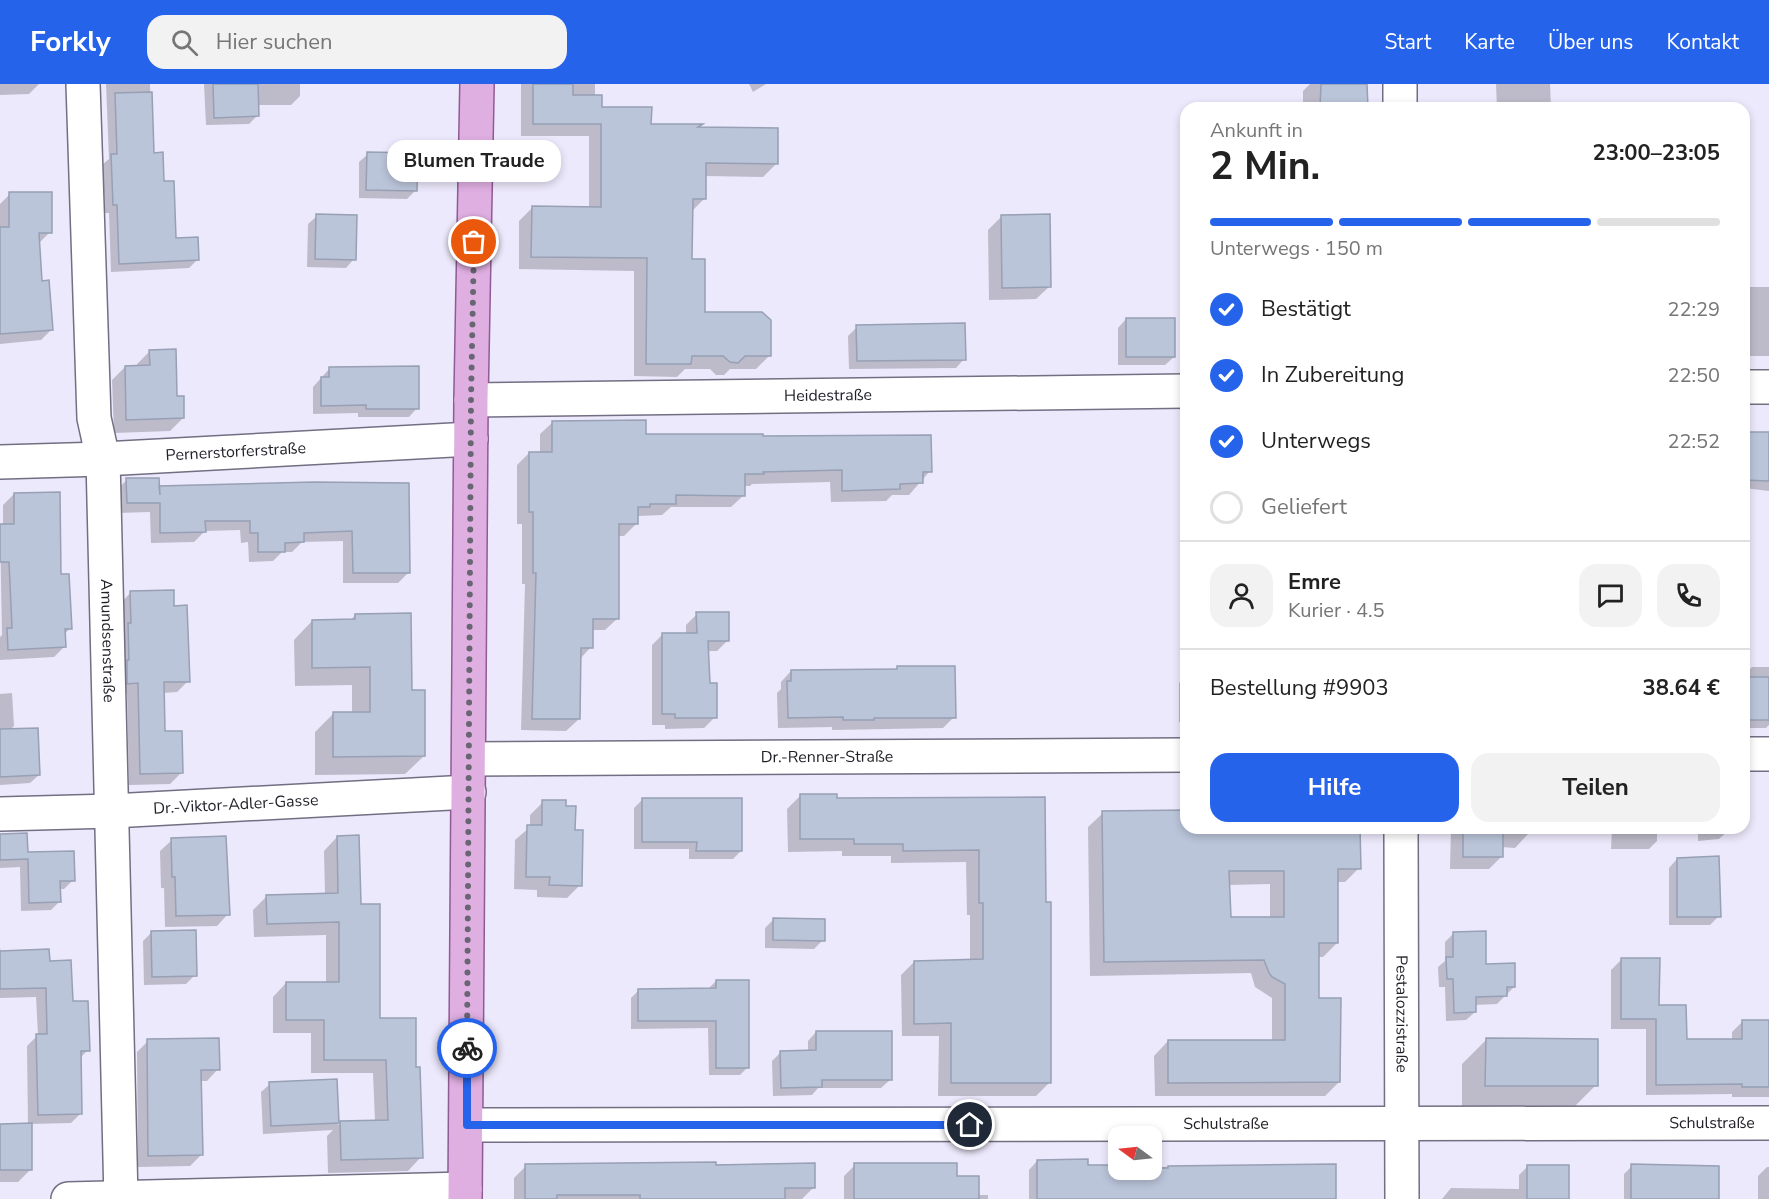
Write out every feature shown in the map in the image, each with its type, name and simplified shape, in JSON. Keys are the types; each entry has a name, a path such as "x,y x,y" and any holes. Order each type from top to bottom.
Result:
{"main road":[{"path":"465,1194 471,400 477,84"}],"street":[{"name":"Amundsenstraße","path":"83,84 94,418 103,459 121,1198"},
{"path":"1400,84 1400,102"},
{"path":"1750,387 1769,387"},
{"name":"Heidestraße","path":"471,400 1180,390"},
{"name":"Pernerstorferstraße","path":"0,462 103,459 471,438"},
{"path":"1750,754 1769,754"},
{"name":"Dr.-Renner-Straße","path":"469,759 1180,755"},
{"name":"Dr.-Viktor-Adler-Gasse","path":"0,814 112,811 469,792"},
{"name":"Pestalozzistraße","path":"1401,834 1402,1199"},
{"name":"Schulstraße","path":"467,1125 1769,1123"},
{"path":"68,1199 465,1194"}],"building":[{"path":"213,84 258,84 259,116 214,118"},
{"path":"533,84 573,84 573,95 602,95 602,107 652,107 651,124 778,128 778,164 706,163 706,199 693,199 692,259 705,259 705,312 762,312 771,320 771,356 745,356 738,363 730,362 723,356 692,356 691,364 646,364 647,258 531,257 532,206 601,207 601,124 533,124"},
{"path":"1321,84 1367,84 1368,102 1320,102"},
{"path":"152,92 154,153 163,152 164,181 174,181 176,238 198,237 199,260 119,264 117,205 113,205 111,154 117,154 115,93"},
{"path":"367,152 418,153 417,191 366,190"},
{"path":"9,192 52,192 52,233 39,233 42,281 49,280 53,330 0,334 0,227 9,227"},
{"path":"316,214 357,215 356,260 315,259"},
{"path":"1050,214 1051,287 1002,288 1001,215"},
{"path":"1126,318 1175,318 1175,357 1126,357"},
{"path":"965,323 966,360 857,361 856,325"},
{"path":"176,349 177,396 184,396 184,418 126,420 125,366 150,365 149,350"},
{"path":"419,366 419,409 366,409 366,405 321,406 321,377 329,377 329,367"},
{"path":"646,420 646,434 931,435 932,472 923,472 923,483 900,484 900,489 842,491 842,470 745,474 745,496 676,495 676,504 650,504 650,507 638,507 638,524 619,524 619,619 593,619 593,648 581,648 580,719 532,719 536,573 533,573 533,512 529,512 529,452 552,452 552,421"},
{"path":"1750,432 1769,432 1769,481 1750,480"},
{"path":"126,478 159,478 159,486 314,482 409,483 410,573 353,573 352,531 304,533 304,542 285,543 285,552 258,552 258,533 250,533 250,521 205,521 206,532 160,533 160,503 127,503"},
{"path":"60,492 61,574 69,574 72,629 65,629 66,647 8,650 7,628 12,628 9,562 0,562 0,524 14,524 14,493"},
{"path":"174,590 174,606 187,605 190,682 164,682 165,731 182,731 183,773 140,774 138,683 127,684 128,623 131,623 130,591"},
{"path":"696,612 729,612 729,641 708,641 710,683 717,683 717,718 675,718 675,714 662,714 662,633 697,633"},
{"path":"411,613 412,690 425,690 425,756 333,757 333,712 370,712 370,667 312,668 312,620 355,619 355,614"},
{"path":"897,666 955,666 956,718 843,720 843,717 788,718 787,681 791,681 791,670 897,669"},
{"path":"1750,677 1769,677 1769,720 1750,720"},
{"path":"38,728 40,775 0,777 0,729"},
{"path":"800,794 837,794 837,798 1045,797 1046,902 1051,902 1051,1083 951,1083 951,1023 914,1024 914,961 983,959 983,903 979,903 979,850 903,851 903,844 854,844 854,839 800,839"},
{"path":"642,798 742,798 742,851 696,851 697,842 642,842"},
{"path":"542,800 566,800 566,806 576,806 575,830 583,830 582,886 549,885 550,877 526,877 527,825 542,825"},
{"path":"1180,810 1180,834 1360,834 1361,869 1338,869 1338,943 1319,943 1319,998 1341,998 1340,1082 1168,1083 1168,1040 1285,1040 1285,984 1272,977 1264,960 1104,962 1102,811","holes":["1229,871 1284,871 1284,917 1231,917"]},
{"path":"27,833 28,852 74,851 75,881 60,881 61,902 29,903 28,859 0,860 0,834"},
{"path":"1463,834 1503,834 1503,857 1463,857"},
{"path":"359,835 361,904 380,904 380,1018 416,1018 416,1067 420,1067 423,1158 341,1160 340,1121 388,1120 386,1060 324,1060 324,1020 286,1020 286,982 339,982 339,922 267,924 266,895 338,893 337,836"},
{"path":"226,836 230,915 176,916 171,838"},
{"path":"1719,856 1721,917 1677,917 1677,858"},
{"path":"773,918 825,919 825,941 773,940"},
{"path":"196,930 197,976 152,977 151,931"},
{"path":"1486,931 1486,964 1515,963 1515,987 1507,987 1507,996 1476,997 1476,1012 1454,1013 1453,979 1447,979 1446,957 1453,957 1453,932"},
{"path":"49,949 50,961 71,960 73,1001 88,1001 90,1051 81,1051 82,1114 38,1115 36,1034 47,1034 46,988 0,989 0,951"},
{"path":"1621,958 1660,958 1659,1005 1686,1005 1687,1039 1742,1039 1742,1020 1769,1020 1769,1087 1742,1087 1742,1084 1656,1085 1656,1019 1621,1019"},
{"path":"716,980 749,980 749,1068 716,1068 716,1021 638,1021 638,989 716,988"},
{"path":"816,1031 892,1031 892,1080 822,1080 822,1087 781,1088 780,1051 816,1050"},
{"path":"219,1038 220,1070 201,1070 203,1155 148,1156 147,1039"},
{"path":"1486,1038 1598,1039 1598,1086 1485,1086"},
{"path":"337,1079 339,1123 271,1126 269,1082"},
{"path":"32,1123 32,1170 0,1170 0,1124"},
{"path":"1088,1159 1088,1165 1108,1165 1108,1180 1162,1180 1162,1168 1168,1168 1168,1166 1336,1164 1336,1199 1037,1199 1037,1160"},
{"path":"716,1162 716,1165 815,1163 815,1188 785,1188 785,1199 640,1199 640,1195 557,1195 557,1199 525,1199 525,1164"},
{"path":"854,1163 957,1163 957,1176 979,1176 979,1199 854,1199"},
{"path":"1631,1164 1719,1166 1719,1199 1631,1199"},
{"path":"1527,1165 1569,1165 1569,1199 1527,1199"}],"way so far":[{"path":"467,1048 474,242"}],"place":[{"name":"Blumen Traude","path":"474,242"}],"route":[{"path":"467,1048 467,1125 970,1125"}]}
